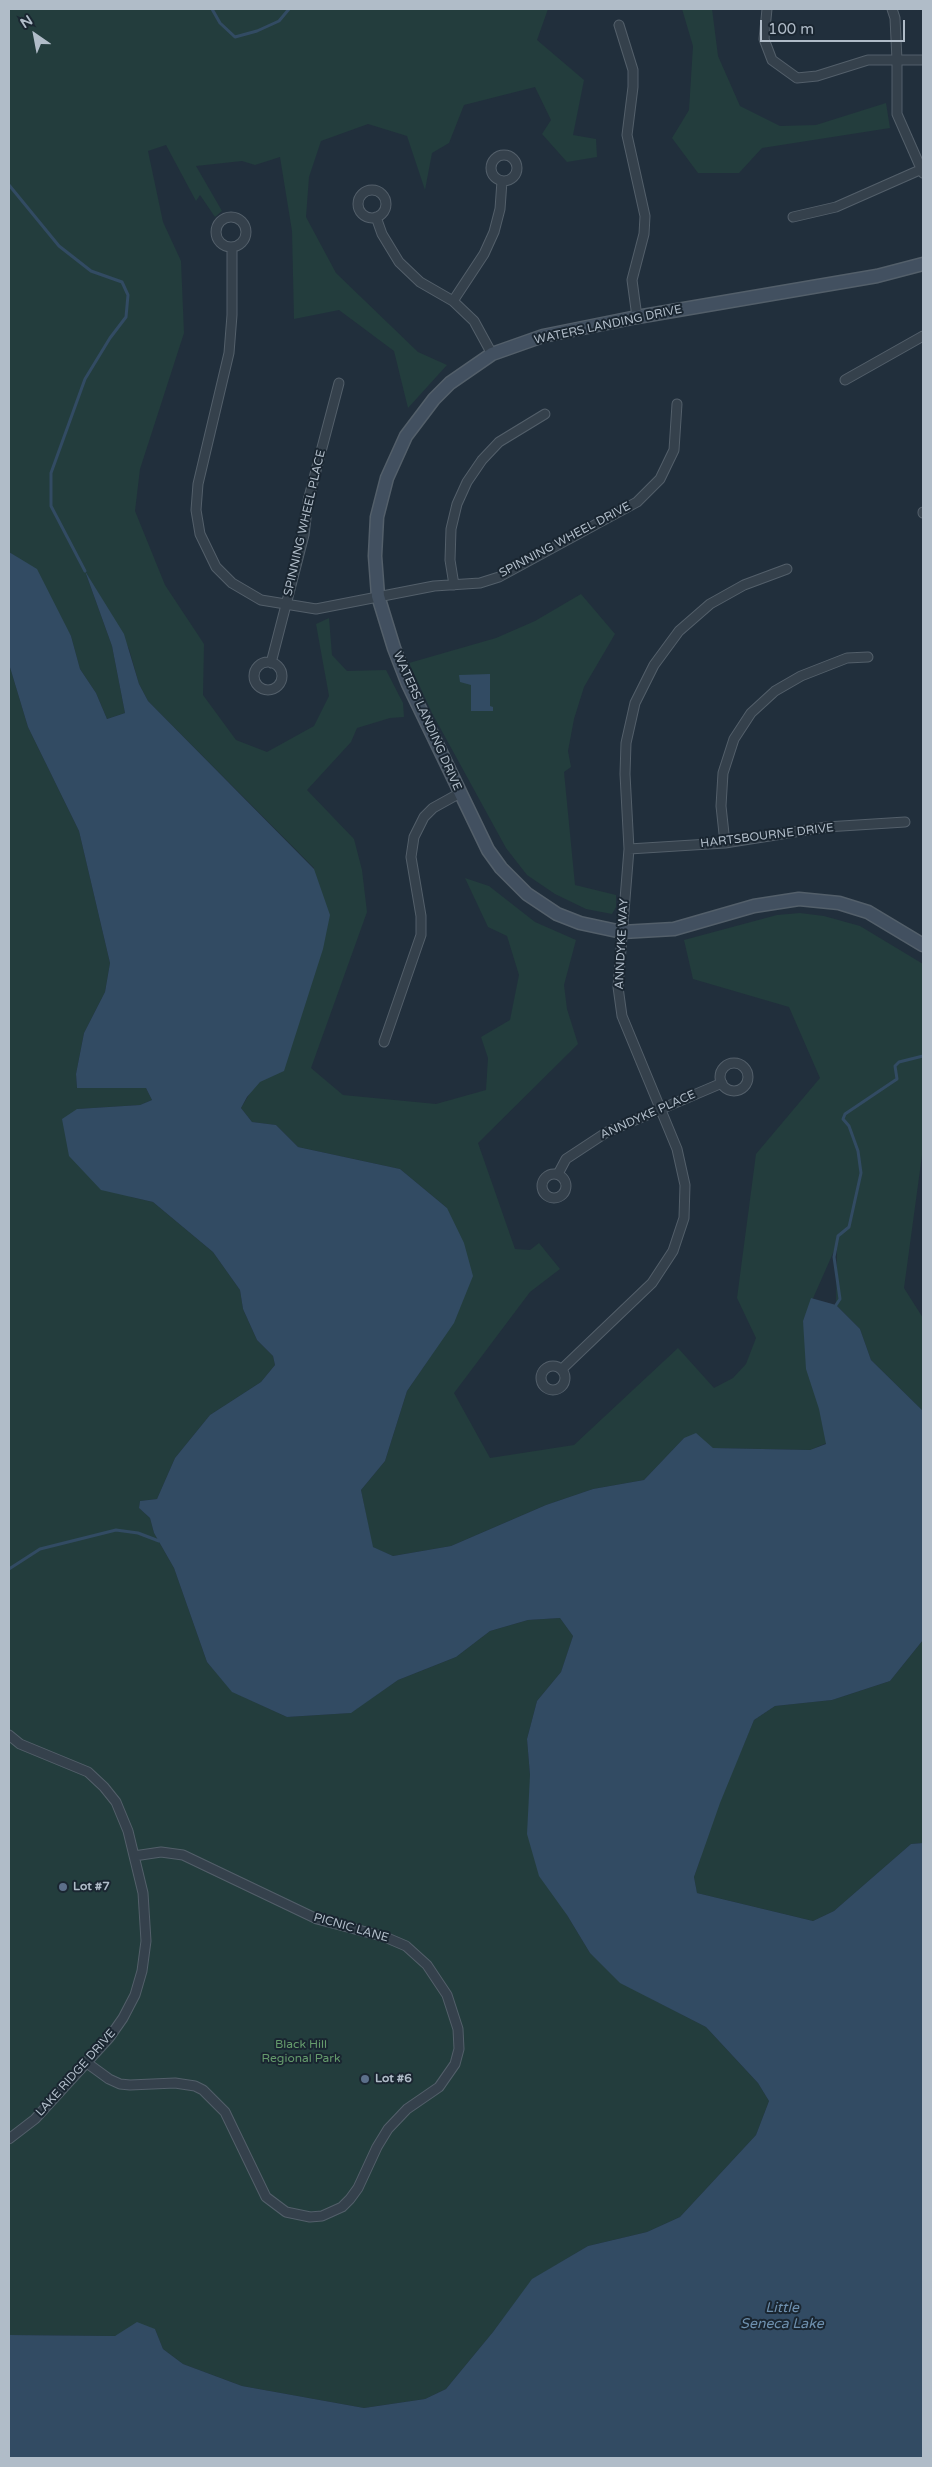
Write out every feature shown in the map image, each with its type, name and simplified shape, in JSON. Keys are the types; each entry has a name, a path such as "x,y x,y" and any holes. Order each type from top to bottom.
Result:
{"street":[{"path":"767,9 764,39 772,60 797,78 817,76 868,60 923,60"},
{"path":"793,217 836,207 922,171 897,114 895,18 892,9"},
{"path":"618,25 633,70 634,87 627,135 645,216 644,234 632,280 637,317"},
{"path":"453,301 484,254 494,232 500,209 502,181"},
{"path":"376,217 382,234 399,262 420,282 453,301 474,321 492,354"},
{"name":"SPINNING WHEEL DRIVE","path":"232,247 232,315 229,353 198,484 196,510 200,534 216,567 232,584 261,600 286,606 316,609 434,586 480,583 499,577 637,502 660,479 674,450 677,404"},
{"name":"WATERS LANDING DRIVE","path":"923,264 877,276 637,317 543,336 492,354 450,383 434,399 406,436 387,478 377,517 375,556 378,596 394,648 408,684 488,850 501,868 527,894 565,917 580,923 622,932 674,929 754,906 799,899 839,903 868,912 923,945"},
{"path":"845,380 923,336"},
{"name":"SPINNING WHEEL PLACE","path":"271,663 304,535 308,501 339,383"},
{"path":"454,585 450,560 451,529 457,504 467,482 482,460 499,442 545,414"},
{"name":"ANNDYKE WAY","path":"562,1369 652,1282 674,1251 684,1218 685,1184 677,1149 622,1016 618,987 629,849 625,774 626,743 635,703 654,665 679,631 710,604 744,585 787,569"},
{"path":"725,843 721,806 723,773 734,740 751,713 775,691 801,676 847,658 868,658"},
{"path":"384,1042 421,936 421,916 411,857 414,837 424,817 433,808 460,794"},
{"name":"HARTSBOURNE DRIVE","path":"629,849 725,843 826,827 905,822"},
{"name":"ANNDYKE PLACE","path":"558,1174 566,1160 585,1145 607,1132 722,1082"},
{"name":"LAKE RIDGE DRIVE","path":"9,1735 20,1744 88,1772 116,1802 134,1856 146,1915 142,1971 135,1995 123,2018 109,2038 35,2119 9,2139"},
{"name":"PICNIC LANE","path":"87,2063 108,2079 120,2084 175,2083 195,2086 202,2090 224,2112 266,2197 286,2212 310,2217 322,2216 342,2207 350,2200 388,2129 407,2109 439,2086 455,2064 459,2049 458,2029 446,1995 427,1965 406,1946 385,1936 317,1919 183,1855 161,1852 134,1856"}],"green space":[{"path":"9,9 548,9 537,40 584,80 573,135 596,139 597,157 567,162 542,134 551,120 535,87 464,105 449,143 432,153 425,190 407,136 368,124 321,141 309,177 306,217 336,273 418,352 447,365 408,408 394,351 339,310 294,319 292,231 280,157 255,165 242,161 196,166 222,211 215,217 200,195 196,201 166,145 148,151 163,222 181,261 184,333 140,469 135,511 165,585 204,644 203,695 236,740 267,752 314,726 329,696 316,624 329,618 332,655 347,671 386,670 403,703 404,717 390,718 357,728 351,742 307,790 354,839 362,870 367,912 311,1068 343,1095 436,1104 486,1090 488,1058 481,1037 510,1020 519,975 507,936 488,927 465,878 489,886 535,922 576,940 564,985 567,1009 578,1044 478,1143 515,1249 530,1250 539,1243 560,1269 530,1292 454,1393 490,1458 574,1445 678,1348 714,1388 733,1378 746,1364 756,1338 737,1298 756,1154 820,1078 789,1007 693,979 684,940 777,915 800,913 824,916 860,926 923,964 923,1148 904,1288 923,1318 923,1411 871,1360 860,1329 836,1305 837,1244 803,1321 827,1443 810,1450 713,1448 684,1438 644,1480 593,1489 546,1505 451,1546 393,1556 372,1547 361,1490 385,1461 407,1391 433,1353 447,1208 400,1169 298,1147 276,1125 252,1122 241,1108 250,1093 314,868 148,701 139,684 129,649 112,616 86,574 112,646 125,713 107,719 96,693 80,669 71,636 18,558 9,552"},
{"path":"682,9 712,9 718,56 740,106 780,126 816,125 886,103 890,128 762,148 739,173 698,173 672,138 689,110 693,46"},
{"path":"581,594 615,634 584,687 574,719 568,751 571,767 564,772 575,885 616,895 616,907 612,914 586,909 555,894 527,875 506,848 432,713 409,663 496,638 535,621"},
{"name":"Black Hill Regional Park","path":"9,664 28,727 79,831 110,963 105,992 84,1033 76,1074 77,1088 146,1088 152,1100 140,1105 77,1109 131,1197 153,1202 213,1252 240,1290 243,1309 257,1340 273,1356 275,1365 261,1382 210,1415 175,1458 157,1499 140,1501 139,1508 150,1518 154,1533 174,1568 207,1662 233,1692 287,1717 350,1713 398,1680 456,1657 490,1631 528,1620 560,1618 573,1636 561,1672 537,1701 527,1739 530,1775 567,1915 590,1953 650,1998 706,2027 758,2083 769,2101 756,2135 680,2217 647,2232 588,2246 533,2279 493,2332 446,2389 425,2399 364,2408 242,2386 183,2364 163,2349 155,2329 115,2336 9,2335"},
{"path":"923,1640 923,1843 911,1844 834,1911 813,1921 697,1893 694,1877 701,1857 700,1847 754,1720 775,1706 832,1700 890,1681"}],"water":[{"name":"Little Seneca Lake","path":"9,552 37,569 71,636 80,669 96,693 107,719 125,713 112,646 85,571 124,634 139,684 148,701 314,869 330,915 323,949 284,1071 260,1082 247,1097 241,1108 252,1122 276,1125 298,1147 400,1169 447,1208 464,1243 473,1276 454,1323 407,1391 385,1461 361,1490 373,1547 393,1556 451,1546 546,1505 593,1489 644,1480 684,1438 696,1433 713,1448 810,1450 826,1444 819,1409 806,1369 803,1321 811,1298 836,1305 860,1329 871,1360 923,1411 923,1640 890,1681 832,1700 775,1706 754,1720 720,1803 694,1877 697,1893 813,1921 834,1911 911,1844 923,1843 923,2458 9,2458 9,2335 115,2336 137,2322 155,2329 163,2349 183,2364 242,2386 364,2408 425,2399 446,2389 493,2332 532,2279 588,2246 647,2232 680,2217 756,2135 769,2101 758,2083 706,2027 620,1983 590,1953 567,1915 539,1876 527,1834 530,1775 527,1739 537,1701 561,1672 573,1636 560,1618 528,1620 490,1631 456,1657 398,1680 351,1713 287,1717 232,1692 207,1662 174,1568 154,1533 150,1518 139,1508 140,1501 157,1499 175,1458 210,1415 261,1382 275,1365 273,1356 257,1340 243,1309 240,1290 213,1252 153,1202 101,1190 69,1156 62,1119 77,1109 140,1105 152,1100 146,1088 77,1088 76,1074 84,1033 105,992 110,963 79,831 28,727 9,664"},
{"path":"490,674 490,706 493,707 493,711 471,711 471,685 460,682 459,675"}],"waterway":[{"path":"212,9 220,23 235,37 257,31 279,21 289,9"},
{"path":"9,185 59,246 91,271 122,282 128,295 126,317 110,338 85,379 51,473 51,506 85,571"},
{"path":"836,1305 840,1299 834,1257 838,1236 849,1227 861,1173 858,1151 849,1126 843,1119 845,1114 897,1079 895,1066 899,1062 923,1056"},
{"path":"9,1569 40,1549 116,1530 138,1533 159,1541"}],"place":[{"name":"Lot #7","path":"63,1887"},
{"name":"Lot #6","path":"365,2079"}]}
